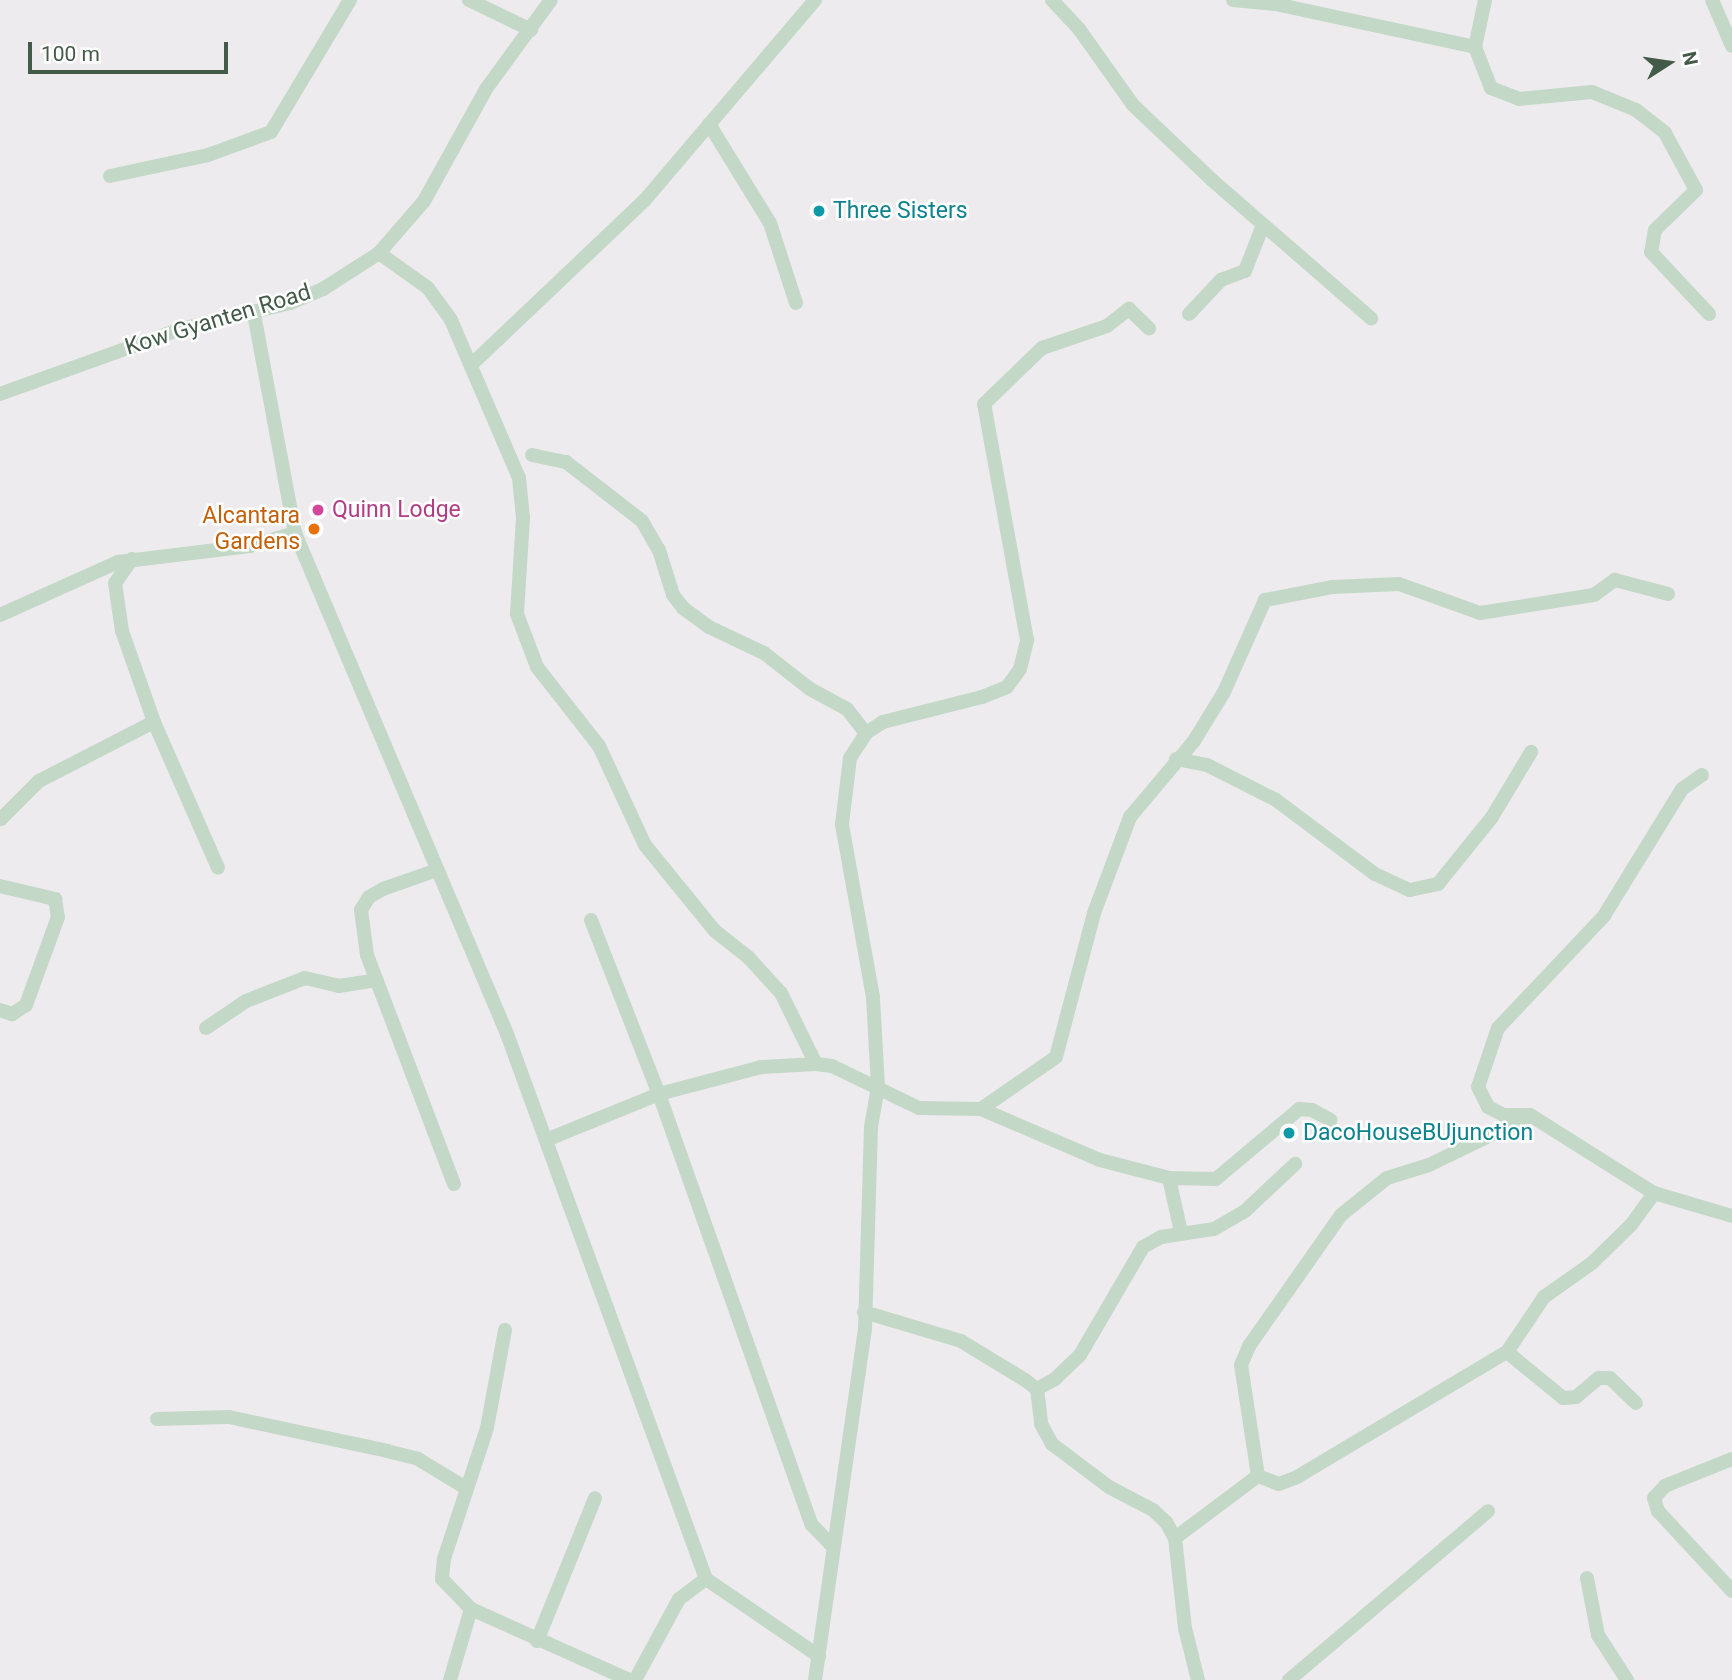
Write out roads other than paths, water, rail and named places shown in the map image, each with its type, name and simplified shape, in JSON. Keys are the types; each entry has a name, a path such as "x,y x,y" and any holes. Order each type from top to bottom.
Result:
{"street":[{"path":"110,176 208,155 271,132 350,0"},
{"path":"469,0 531,30"},
{"name":"Kow Gyanten Road","path":"0,394 158,336 254,314 323,289 379,253 424,201 486,89 551,0"},
{"path":"471,365 644,201 815,0"},
{"path":"1052,0 1079,29 1133,105 1262,225 1371,318"},
{"path":"1233,0 1297,5 1475,47"},
{"path":"1486,0 1475,47 1491,88 1519,99 1592,92 1636,110 1665,133 1696,190 1655,230 1651,251 1709,314"},
{"path":"1712,0 1732,46"},
{"path":"709,124 770,223 796,303"},
{"path":"1189,314 1221,280 1245,271 1262,225"},
{"path":"379,253 428,288 451,320 519,478 523,518 517,614 537,667 599,746 645,845 715,931 748,957 781,993 816,1064"},
{"path":"815,1680 832,1546 856,1402 864,1312 871,1127 878,1087 873,997 842,824 849,758 866,733 883,723 1007,687 1020,669 1027,640 984,404 1042,348 1107,327 1129,309 1149,328"},
{"path":"254,314 295,533 437,870 546,1140 706,1579 819,1656"},
{"path":"532,454 566,463 642,521 659,550 673,596 683,608 709,627 764,653 810,689 846,709 866,733"},
{"path":"0,615 83,574 132,559 250,546 295,533"},
{"path":"132,559 115,583 114,596 154,722 218,868"},
{"path":"981,1109 1056,1057 1094,913 1130,817 1194,741 1224,692 1265,600 1332,587 1399,584 1480,613 1594,595 1615,580 1668,594"},
{"path":"1,819 39,781 154,722"},
{"path":"1177,759 1207,765 1276,800 1375,874 1410,890 1438,884 1492,817 1531,752"},
{"path":"1702,775 1682,789 1604,916 1498,1028 1478,1087 1488,1107 1504,1115 1530,1115 1654,1193 1732,1216"},
{"path":"437,870 383,889 369,897 361,911 367,955 454,1184"},
{"path":"0,887 55,899 58,916 26,1005 12,1014 0,1010"},
{"path":"591,920 659,1094 812,1525 832,1546"},
{"path":"206,1028 246,1001 305,978 339,986 377,980"},
{"path":"546,1140 659,1094 761,1067 816,1064 832,1066 919,1108 981,1109 1100,1160 1168,1178 1216,1179 1299,1109 1311,1110 1331,1120"},
{"path":"1258,1476 1241,1366 1249,1346 1341,1215 1387,1178 1429,1165 1530,1115"},
{"path":"1037,1389 1055,1379 1080,1355 1103,1322 1143,1247 1181,1232 1214,1228 1245,1211 1295,1164"},
{"path":"1168,1178 1181,1232"},
{"path":"1258,1476 1279,1484 1297,1477 1507,1352 1544,1297 1592,1263 1631,1225 1654,1193"},
{"path":"864,1312 961,1340 1037,1389"},
{"path":"505,1330 487,1427 466,1488 442,1579 471,1609 537,1641 630,1680"},
{"path":"1507,1352 1563,1398 1576,1397 1599,1378 1610,1378 1636,1403"},
{"path":"1037,1389 1041,1424 1052,1444 1109,1487 1153,1510 1175,1538 1183,1616 1198,1680"},
{"path":"157,1419 229,1417 387,1451 418,1459 466,1488"},
{"path":"1732,1459 1665,1486 1654,1498 1658,1511 1732,1591"},
{"path":"1175,1538 1258,1476"},
{"path":"537,1641 595,1498"},
{"path":"1289,1680 1488,1511"},
{"path":"1587,1578 1598,1636 1627,1680"},
{"path":"635,1680 678,1599 706,1579"},
{"path":"450,1680 471,1609"}],"place":[{"name":"Three Sisters","path":"819,211"},
{"name":"Quinn Lodge","path":"318,510"},
{"name":"Alcantara Gardens","path":"314,529"},
{"name":"DacoHouseBUjunction","path":"1289,1133"}]}
